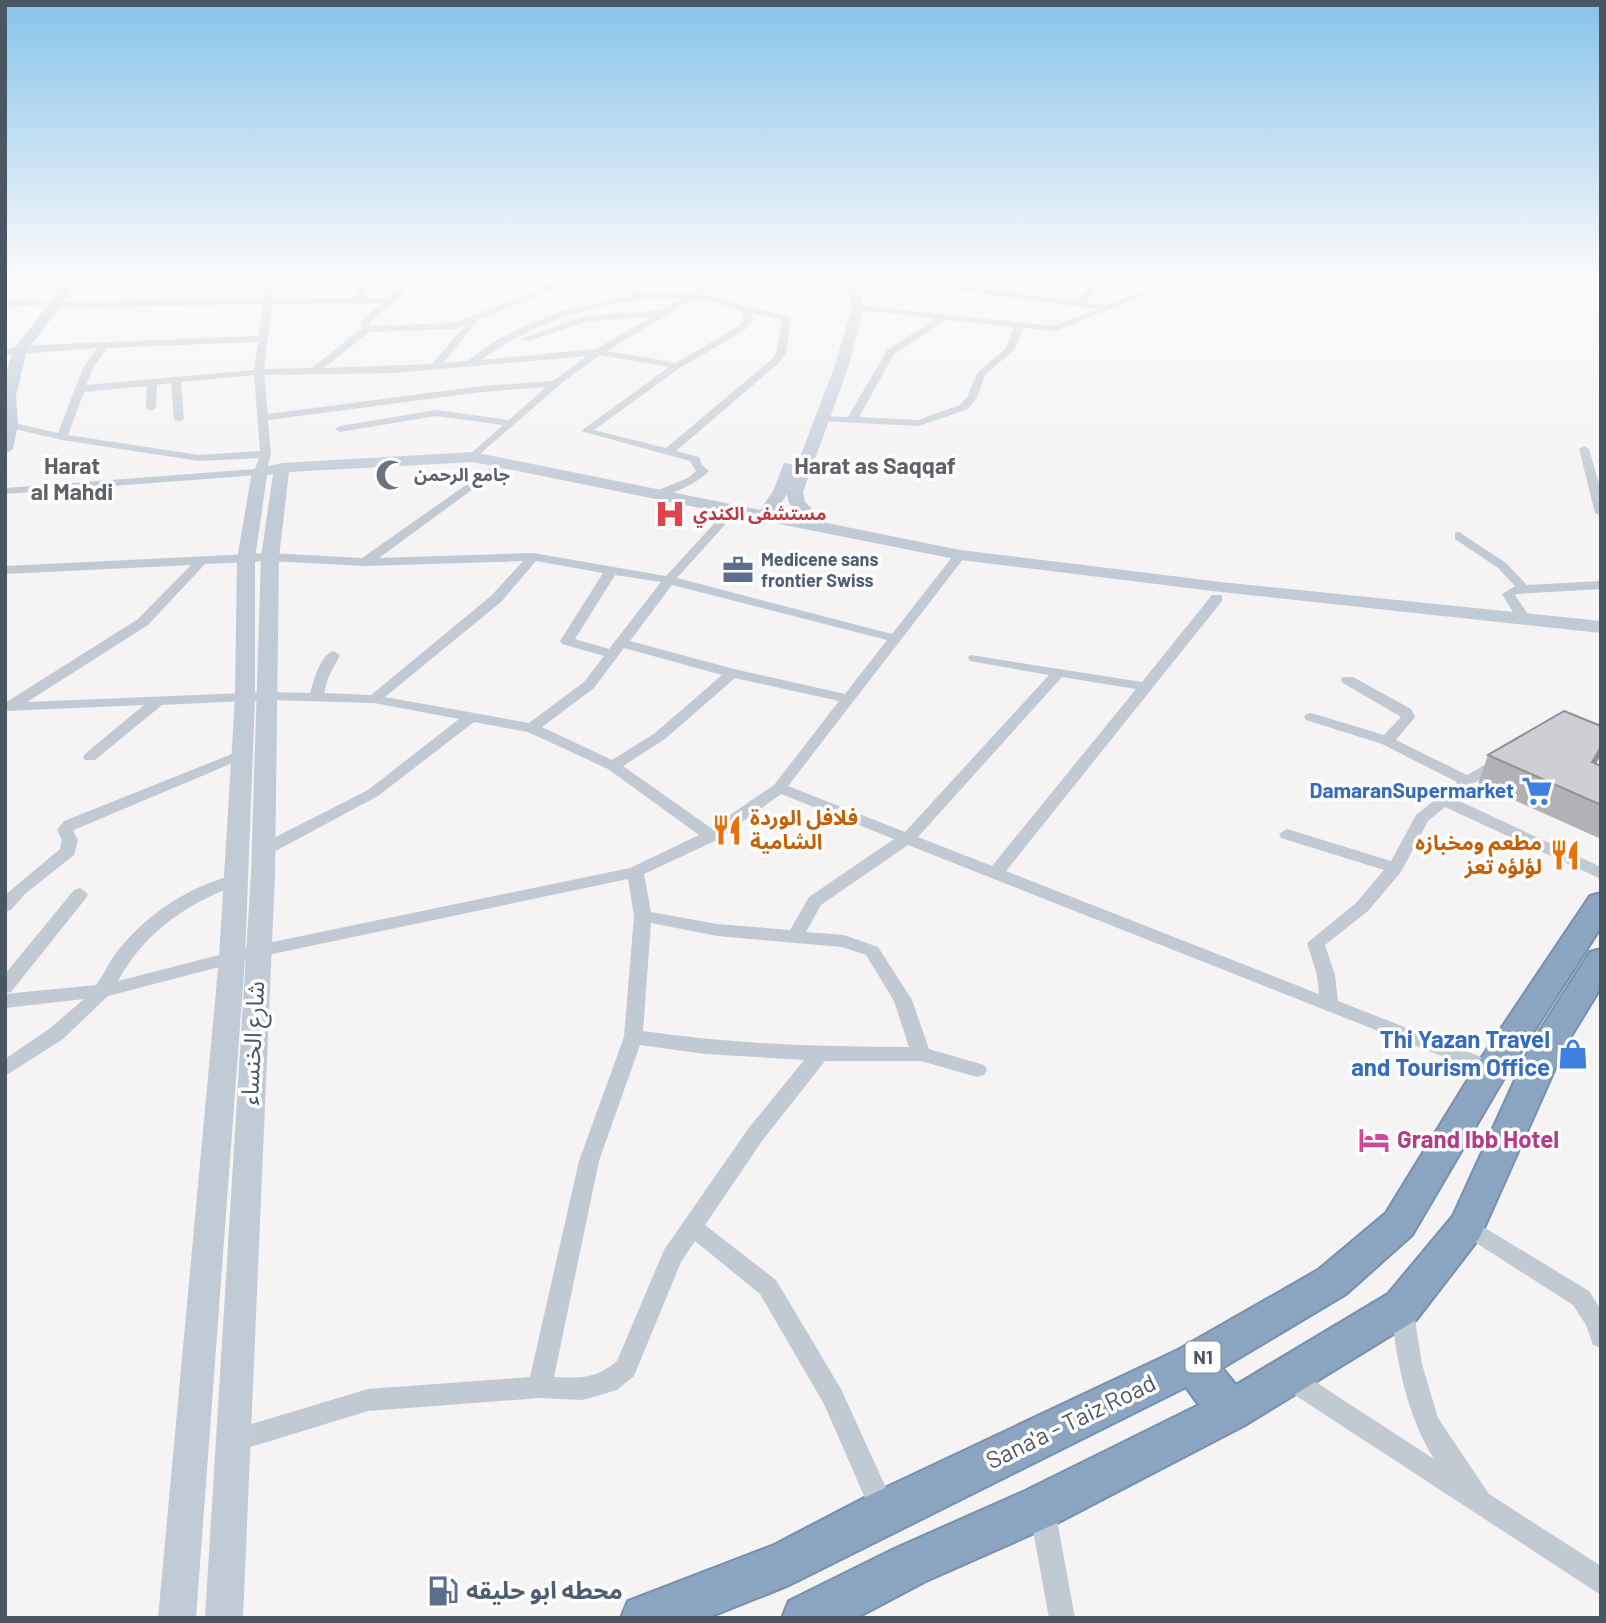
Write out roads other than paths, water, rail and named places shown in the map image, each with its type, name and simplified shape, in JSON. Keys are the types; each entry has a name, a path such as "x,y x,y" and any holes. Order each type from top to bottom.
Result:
{"highway":[{"name":"Sana'a - Taiz Road","path":"645,1618 787,1563 884,1512 1193,1363 1332,1282 1399,1224 1492,1069 1601,903"},
{"path":"806,1618 910,1565 1041,1507 1230,1411 1289,1378 1402,1307 1467,1226 1549,1043 1601,960"},
{"path":"1193,1363 1230,1411"}],"main road":[{"path":"5,449 9,425 9,353"}],"street":[{"path":"9,353 60,349"},
{"path":"62,437 88,368 101,349"},
{"path":"262,349 259,372 268,463"},
{"path":"315,372 343,349"},
{"path":"435,366 450,349"},
{"path":"471,362 488,349"},
{"path":"473,457 555,384 604,349"},
{"path":"655,495 703,472 695,459 586,431 706,349"},
{"path":"668,452 747,389 781,353 782,349"},
{"path":"788,492 835,349"},
{"path":"762,519 788,492 822,419 845,349"},
{"path":"853,418 890,352 895,349"},
{"path":"822,419 853,418 919,423 964,407 972,398 981,373 1010,349"},
{"path":"80,388 259,372 435,366 598,352 677,366"},
{"path":"176,380 179,419"},
{"path":"151,408 152,382"},
{"path":"265,417 335,411 481,389 555,384"},
{"path":"340,429 428,413 510,423"},
{"path":"9,425 62,437 199,457 268,463"},
{"path":"1584,449 1601,513"},
{"path":"5,491 268,463 473,457 762,519 883,552 1601,627"},
{"path":"365,562 503,462"},
{"name":"شارع الخنساء","path":"177,1618 245,955 264,850 257,697 258,558 268,463"},
{"path":"531,728 589,685 669,580 731,512 788,492"},
{"path":"788,492 822,528"},
{"path":"762,519 822,528 958,560 1217,598 1601,637"},
{"path":"1459,536 1500,561 1513,573 1523,589"},
{"path":"374,699 496,598 533,557"},
{"path":"5,570 258,558 365,562 533,557 669,580 897,639"},
{"path":"5,1001 103,991 245,955 635,872 711,836 779,788 958,560"},
{"path":"8,706 143,621 200,562"},
{"path":"612,569 567,641 619,649 848,699"},
{"path":"1524,620 1508,594 1523,589 1601,585"},
{"path":"996,872 1217,598"},
{"path":"316,697 332,655"},
{"path":"975,658 1146,687"},
{"path":"613,766 660,736 732,673"},
{"path":"795,936 815,901 909,837 1058,673"},
{"path":"1348,680 1406,712 1408,717 1387,741"},
{"path":"8,706 257,697 374,699 531,728 613,766 711,836"},
{"name":"شارع الخنساء","path":"224,1618 234,1440 245,955 237,879 242,754 257,697"},
{"path":"90,757 159,701"},
{"path":"264,850 373,793 471,717"},
{"path":"1311,717 1387,741 1467,781"},
{"path":"1329,1004 1326,975 1316,943 1362,907 1395,868 1422,818 1467,781 1520,751"},
{"path":"5,906 19,890 68,851 70,840 65,830 70,825 242,754"},
{"path":"779,788 1492,1069"},
{"path":"1444,800 1601,874"},
{"path":"1287,834 1395,868"},
{"path":"540,1387 589,1161 633,1037 643,916 635,872"},
{"path":"5,1069 78,1017 103,991 135,942 163,914 200,890 237,879"},
{"path":"5,987 80,894"},
{"path":"643,916 717,930 844,941 873,951 903,1000 921,1054"},
{"path":"633,1037 705,1047 820,1054 921,1054 977,1070"},
{"path":"234,1440 368,1400 540,1387 583,1389 608,1382 626,1368 672,1257 755,1135 820,1054"},
{"path":"1467,1226 1581,1298 1595,1321 1601,1338"},
{"path":"692,1227 768,1287 833,1397 884,1512"},
{"path":"1402,1307 1407,1354 1427,1420 1444,1452 1485,1507"},
{"path":"1289,1378 1601,1582"},
{"path":"1041,1507 1062,1618"}],"place":[{"name":"جامع الرحمن","path":"391,475"},
{"name":"مستشفى الكندي","path":"670,514"},
{"name":"Medicene sans frontier Swiss","path":"738,570"},
{"name":"DamaranSupermarket","path":"1537,791"},
{"name":"فلافل الوردة الشامية","path":"727,830"},
{"name":"مطعم ومخبازه لؤلؤه تعز","path":"1565,855"},
{"name":"Thi Yazan Travel and Tourism Office","path":"1573,1054"},
{"name":"Grand Ibb Hotel","path":"1374,1140"},
{"name":"محطه ابو حليقه","path":"443,1591"}],"district":[{"name":"Harat as Saqqaf","path":"875,466"},
{"name":"Harat al Mahdi","path":"72,479"}]}
